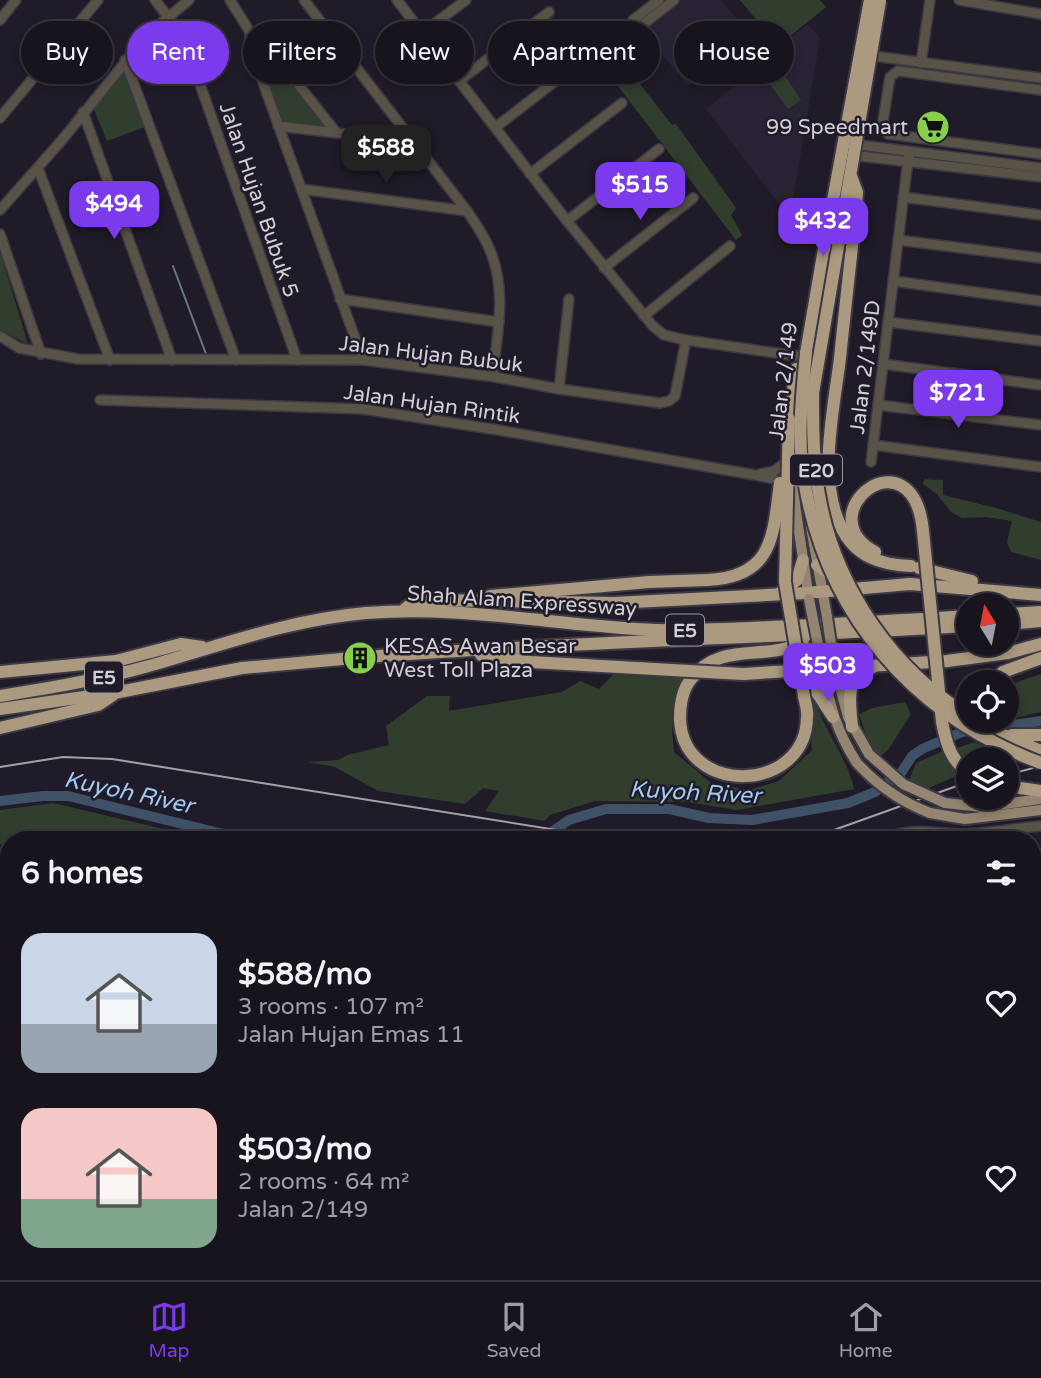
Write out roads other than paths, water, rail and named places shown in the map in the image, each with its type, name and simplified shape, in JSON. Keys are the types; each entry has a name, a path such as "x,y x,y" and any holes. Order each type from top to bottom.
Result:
{"highway":[{"name":"E20","path":"868,0 805,355 801,442 804,480 819,543 842,595 879,651 912,687 936,706 993,742 1041,763"},
{"name":"E20","path":"883,0 813,393 813,442 821,508 838,561 855,596 902,661 956,706"},
{"path":"851,175 857,192 856,209 830,450 830,488 841,528 855,547 864,555 890,566 911,566"},
{"path":"477,602 489,596 505,594 736,577 752,569 771,540 796,369 805,355"},
{"path":"789,419 785,582 804,696 807,717 801,742 789,759 774,771 747,778 724,775 701,763 690,749 681,728 680,702 691,679 714,659 794,646 809,635"},
{"path":"956,761 947,744 942,722 923,531 917,504 907,491 894,484 881,482 869,487 859,497 855,505 854,524 864,544 872,550 911,566 954,578 1041,593"},
{"path":"776,594 786,590 797,580 803,560"},
{"path":"817,565 836,579 866,589"},
{"path":"402,611 411,604 425,600 614,603 776,594 808,596 910,584 1041,593"},
{"name":"Shah Alam Expressway","path":"0,696 73,684 311,621 363,613 457,612 616,627 690,630 956,618"},
{"path":"1019,613 1041,612"},
{"path":"1019,623 1041,621"},
{"name":"Shah Alam Expressway","path":"367,657 956,627"},
{"path":"0,672 116,661 181,644 206,647"},
{"path":"455,651 531,662 743,674 972,659 1041,644"},
{"path":"1008,670 1041,658"},
{"name":"E5","path":"0,709 119,692 242,668 353,659"},
{"path":"852,727 849,694 852,683 856,676 876,665"},
{"path":"783,673 814,688 833,717"},
{"path":"0,728 97,705 119,692"},
{"path":"999,733 1041,751"},
{"path":"1007,733 1018,737 1041,736"},
{"path":"1019,788 1041,791"}],"main road":[{"name":"Jalan 2/149","path":"868,0 839,147 793,432 795,505 808,596 828,667 852,727 869,754 903,784 945,803 982,807 1041,799"},
{"name":"Jalan 2/149","path":"883,0 859,151 818,352 810,412 808,499 823,594 833,717 842,741 872,780 895,797 930,813 965,819 1041,810"}],"street":[{"path":"0,20 16,0"},
{"path":"0,118 98,0"},
{"name":"Jalan Hujan Bubuk 5","path":"155,0 183,36 297,360"},
{"path":"0,210 38,168 125,60 168,15 189,0"},
{"path":"230,0 243,21"},
{"path":"304,0 467,211 488,246 500,286 493,372 495,377"},
{"path":"397,0 413,21"},
{"path":"438,21 466,0"},
{"path":"659,0 637,23 674,0"},
{"path":"921,63 930,0"},
{"path":"959,0 1041,14"},
{"path":"474,70 549,12"},
{"path":"856,53 1041,78"},
{"path":"125,60 236,360"},
{"path":"1040,90 898,71 890,76 882,127 888,134 1041,154"},
{"path":"264,84 363,360"},
{"path":"298,84 335,131"},
{"path":"461,84 604,268 644,316 664,335 805,355"},
{"path":"496,127 552,84"},
{"path":"530,174 622,103"},
{"path":"83,112 172,360"},
{"path":"278,126 413,142"},
{"path":"839,147 908,162 1041,177"},
{"path":"567,221 659,149"},
{"path":"859,151 909,152 1041,168"},
{"name":"Jalan 2/149D","path":"871,462 909,152"},
{"path":"38,168 110,360"},
{"path":"301,188 467,211"},
{"path":"904,197 1041,215"},
{"path":"604,268 693,198"},
{"path":"0,234 41,354"},
{"path":"898,240 1041,258"},
{"path":"644,316 730,246"},
{"path":"893,281 1041,301"},
{"path":"341,299 499,322"},
{"path":"559,389 569,299"},
{"path":"888,322 1041,341"},
{"name":"Jalan Hujan Bubuk","path":"0,336 19,348 78,359 363,360 660,403 675,396 686,340"},
{"path":"883,364 1041,385"},
{"name":"Jalan Hujan Rintik","path":"100,400 363,410 498,430 774,479 790,492 795,505"},
{"path":"878,405 1041,425"},
{"path":"873,445 1041,467"},
{"path":"755,475 774,471 793,455"},
{"path":"993,831 1041,826"},
{"path":"906,831 930,831"}],"waterway":[{"path":"173,266 206,354"},
{"name":"Kuyoh River","path":"553,831 569,820 606,809 669,809 709,818 752,820 848,803 875,792 901,773 912,756 922,749 962,732 1041,721"},
{"name":"Kuyoh River","path":"0,801 68,796 211,831"}],"tram line":[{"path":"0,767 63,757 112,759 563,831"},
{"path":"1019,772 1041,766"},
{"path":"831,831 956,786"}],"place":[{"name":"99 Speedmart","path":"933,127"},
{"name":"KESAS Awan Besar West Toll Plaza","path":"360,658"}]}
